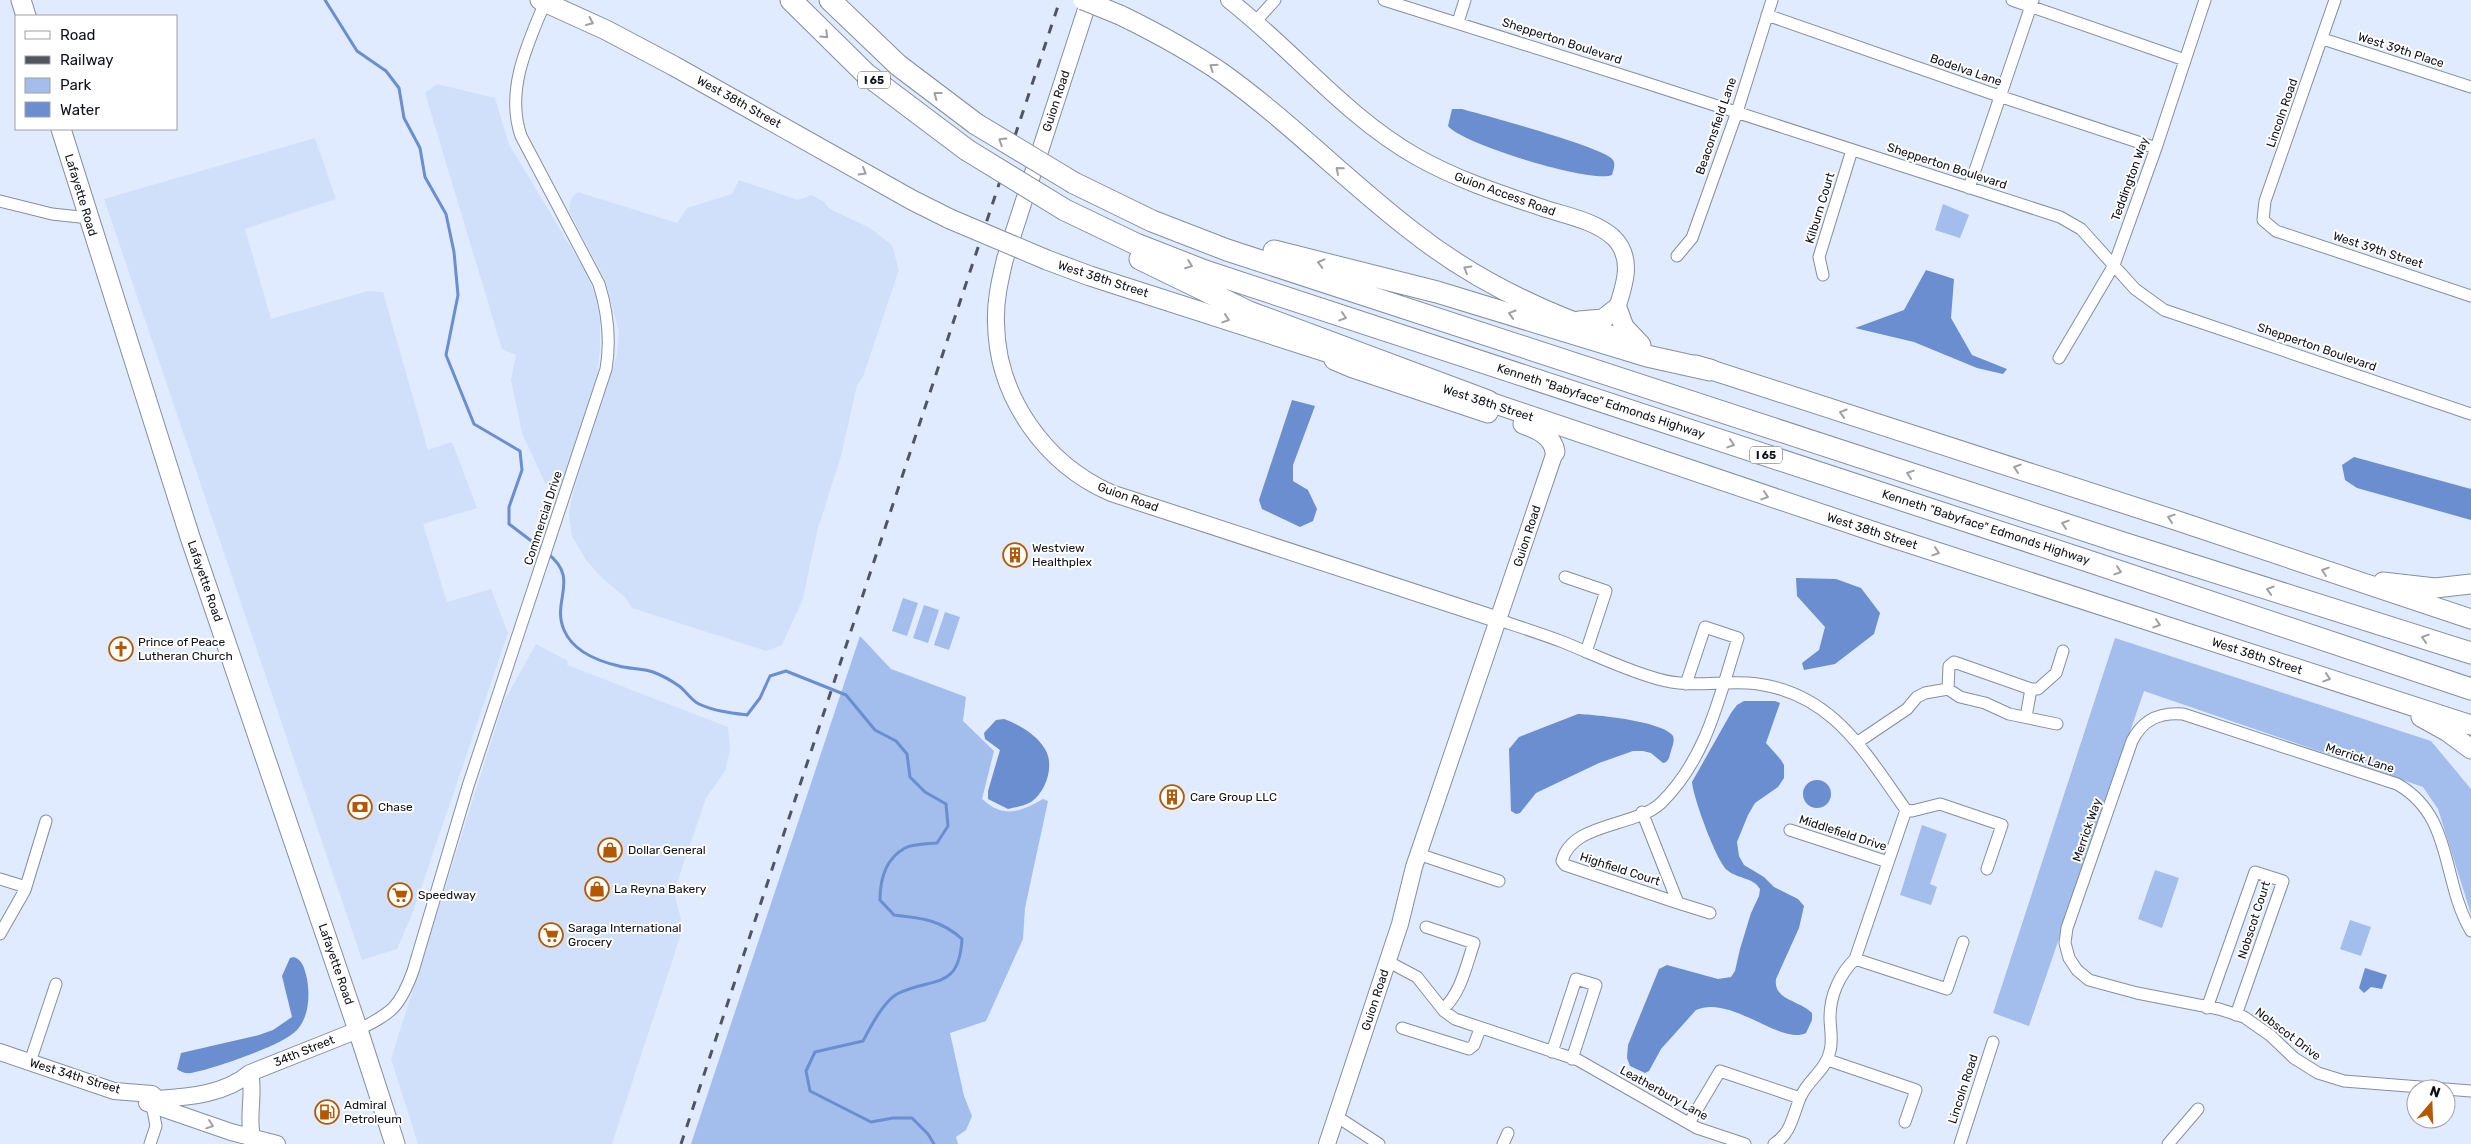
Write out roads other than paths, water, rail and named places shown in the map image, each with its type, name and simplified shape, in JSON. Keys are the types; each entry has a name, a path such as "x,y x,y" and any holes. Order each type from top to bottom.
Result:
{"highway":[{"name":"Kenneth \"Babyface\" Edmonds Highway","path":"791,0 866,74 967,150 1065,210 1136,244 1205,271 2471,689"},
{"name":"I 65","path":"830,0 898,65 976,124 1074,183 1152,221 1227,250 1799,437 2471,653"},
{"path":"1065,210 1114,246 1241,308 1488,401"},
{"path":"1152,221 1437,292 1647,356 1710,370"}],"main road":[{"path":"21,0 26,15"},
{"path":"1083,0 1120,15 1164,37 1235,83 1406,227 1440,252 1502,288 1573,321 1710,370 2178,521 2471,619"},
{"name":"West 38th Street","path":"544,1 674,66 912,200 950,219 1047,260 1090,276 1488,401 1652,458 2067,595 2471,725"},
{"name":"Lafayette Road","path":"61,130 190,537 395,1144"},
{"path":"1573,321 1600,320 1617,308 1622,324 1641,345"},
{"path":"1297,342 1352,368 1534,428 1549,438 1555,452 1564,445 1581,444 1652,458"},
{"path":"2346,578 2435,588 2471,584"},
{"path":"2376,694 2448,732 2471,748"}],"street":[{"name":"Guion Road","path":"1089,0 1004,259 998,292 996,323 999,351 1012,393 1026,421 1045,446 1068,467 1088,482 1111,493 1499,620"},
{"name":"Guion Access Road","path":"1229,0 1343,105 1371,127 1416,156 1480,187 1592,225 1610,235 1619,245 1626,264 1625,283 1617,308"},
{"path":"1255,22 1276,0"},
{"name":"Shepperton Boulevard","path":"1384,0 1458,22 2060,217 2081,229 2134,289 2164,310 2471,414"},
{"path":"1458,22 1465,0"},
{"name":"Beaconsfield Lane","path":"1676,256 1692,238 1737,112 1772,0"},
{"path":"2012,0 2032,3 2185,60"},
{"name":"Teddington Way","path":"2059,358 2114,265 2156,148 2205,0"},
{"name":"Lincoln Road","path":"2276,231 2263,220 2265,201 2335,0"},
{"name":"Commercial Drive","path":"358,1030 392,1010 405,992 468,786 603,379 609,341 606,306 598,280 523,140 516,118 515,100 518,77 544,1"},
{"path":"1969,188 2032,3"},
{"name":"Bodelva Lane","path":"1767,15 1999,96 2156,148"},
{"name":"West 39th Place","path":"2323,39 2471,88"},
{"name":"Kilburn Court","path":"1823,275 1819,257 1852,150"},
{"path":"0,201 52,214 89,218"},
{"name":"West 39th Street","path":"2276,231 2471,296"},
{"name":"Guion Road","path":"1326,1144 1400,924 1418,854 1555,452"},
{"path":"1565,577 1606,591 1586,652"},
{"path":"1499,620 1564,642 1641,675 1686,684 1761,684 1798,695 1827,711 1858,742 1906,810 1940,804 2002,825 1987,870"},
{"name":"Highfield Court","path":"1686,684 1705,627 1738,638 1710,726 1690,766 1660,804 1580,837 1567,850 1562,863 1710,913"},
{"path":"1948,684 1949,666 1954,662 2031,688 2040,687 2056,673 2063,651"},
{"path":"1948,684 1968,700 1985,703 2010,714 2057,724"},
{"path":"1858,742 1907,709 1917,697 1948,684"},
{"path":"2026,717 2031,688"},
{"name":"Merrick Lane","path":"2153,718 2169,713 2184,714 2397,784 2410,791 2426,807 2435,823 2459,903 2471,931"},
{"name":"Merrick Way","path":"2070,960 2065,944 2067,928 2132,741 2141,727 2153,718"},
{"name":"Middlefield Drive","path":"1828,1060 1831,1042 1830,1016 1832,998 1841,977 1855,958 1906,810"},
{"name":"Highfield Court","path":"1642,812 1678,903"},
{"path":"0,934 26,887 46,821"},
{"name":"Middlefield Drive","path":"1790,830 1888,862"},
{"path":"1418,854 1499,881"},
{"name":"Nobscot Court","path":"2207,1008 2255,872 2283,881 2236,1015"},
{"path":"0,879 26,887"},
{"path":"1426,926 1474,942 1457,993 1443,1010"},
{"path":"1855,958 1946,989 1962,942"},
{"name":"Nobscot Drive","path":"2070,960 2076,970 2089,980 2137,993 2236,1015 2256,1024 2301,1064 2335,1079 2471,1091"},
{"name":"Leatherbury Lane","path":"1387,961 1417,977 1443,1010 1455,1019 1572,1058 1703,1130 1745,1144"},
{"path":"1552,1052 1576,979 1596,985 1572,1058"},
{"path":"30,1062 56,984"},
{"path":"1402,1028 1469,1049 1474,1045 1480,1028"},
{"name":"34th Street","path":"250,1073 358,1030"},
{"name":"Lincoln Road","path":"1960,1144 1993,1042"},
{"name":"West 34th Street","path":"0,1052 114,1091 152,1100 160,1089 200,1084 236,1072 250,1073"},
{"path":"1777,1143 1789,1130 1800,1098 1828,1060 1916,1090 1905,1122"},
{"path":"1690,1123 1720,1071 1800,1098"},
{"path":"250,1073 253,1084 250,1129 252,1136"},
{"path":"152,1100 174,1113 231,1132 277,1144"},
{"path":"150,1144 156,1126 152,1100"},
{"path":"2168,1144 2198,1110"},
{"path":"156,1126 174,1113"},
{"path":"1336,1116 1379,1144"},
{"path":"1503,1144 1508,1133"}],"water":[{"path":"1452,109 1462,109 1494,118 1590,148 1613,160 1612,175 1580,174 1528,161 1477,143 1458,134 1448,126"},
{"path":"1926,270 1954,279 1951,318 1972,355 2007,369 2003,374 1977,368 1914,342 1855,328 1904,310"},
{"path":"1292,400 1315,406 1293,465 1293,481 1308,490 1317,509 1313,521 1300,527 1262,509 1259,500"},
{"path":"2354,457 2471,489 2471,520 2357,488 2345,480 2342,465"},
{"path":"1796,578 1836,579 1861,588 1880,613 1874,634 1835,664 1804,670 1802,663 1819,650 1825,627 1797,596"},
{"path":"1744,701 1775,701 1780,703 1766,743 1784,765 1784,778 1778,787 1755,803 1748,815 1737,842 1739,856 1744,865 1764,877 1774,887 1798,899 1804,906 1799,928 1776,979 1776,986 1783,996 1812,1013 1812,1020 1806,1033 1796,1035 1783,1033 1724,1009 1710,1007 1696,1010 1661,1049 1649,1071 1645,1073 1630,1066 1627,1058 1628,1045 1659,969 1667,965 1718,979 1731,977 1735,971 1751,913 1759,896 1760,889 1757,885 1731,873 1722,864 1696,801 1692,782 1731,713 1737,705"},
{"path":"1578,714 1629,720 1657,726 1667,731 1673,736 1674,740 1668,759 1663,763 1651,753 1633,751 1599,763 1536,793 1520,813 1516,814 1511,811 1509,749 1519,737"},
{"path":"1004,719 1032,734 1045,749 1049,763 1045,785 1036,798 1026,804 1008,809 988,799 988,791 1000,750 985,739 984,733 996,720"},
{"path":"1817,780 1827,784 1831,794 1827,804 1817,808 1807,804 1803,794 1807,784"},
{"path":"294,957 300,960 303,966 308,992 308,1006 304,1019 297,1030 290,1036 264,1049 231,1062 191,1073 184,1073 177,1069 181,1053 259,1035 273,1030 292,1017 282,976 290,958"},
{"path":"2365,968 2387,975 2382,989 2371,987 2364,993 2359,988"}],"waterway":[{"path":"325,0 357,51 386,71 399,88 404,118 420,148 425,177 446,214 454,252 458,295 446,355 474,424 520,451 522,470 509,507 509,524 542,549"},
{"path":"547,553 557,563 564,581 561,609 564,630 573,644 587,654 611,664 656,673 679,686 699,704 747,715 760,698 770,676 786,671 846,695 875,730 896,741 907,754 910,777 925,792 946,804 948,826 937,843 908,847 898,853 888,864 885,871 881,885 880,900 894,915 931,921 962,939 960,956 956,967 942,980 897,994 882,1009 863,1041 815,1052 806,1071 810,1091 871,1122 893,1118 912,1118 928,1134 934,1144"}],"railway":[{"path":"681,1144 1060,0"}],"place":[{"name":"Westview Healthplex","path":"1015,555"},
{"name":"Prince of Peace Lutheran Church","path":"121,649"},
{"name":"Care Group LLC","path":"1172,797"},
{"name":"Chase","path":"360,807"},
{"name":"Dollar General","path":"610,850"},
{"name":"La Reyna Bakery","path":"597,889"},
{"name":"Speedway","path":"400,895"},
{"name":"Saraga International Grocery","path":"551,935"},
{"name":"Admiral Petroleum","path":"327,1112"}]}
